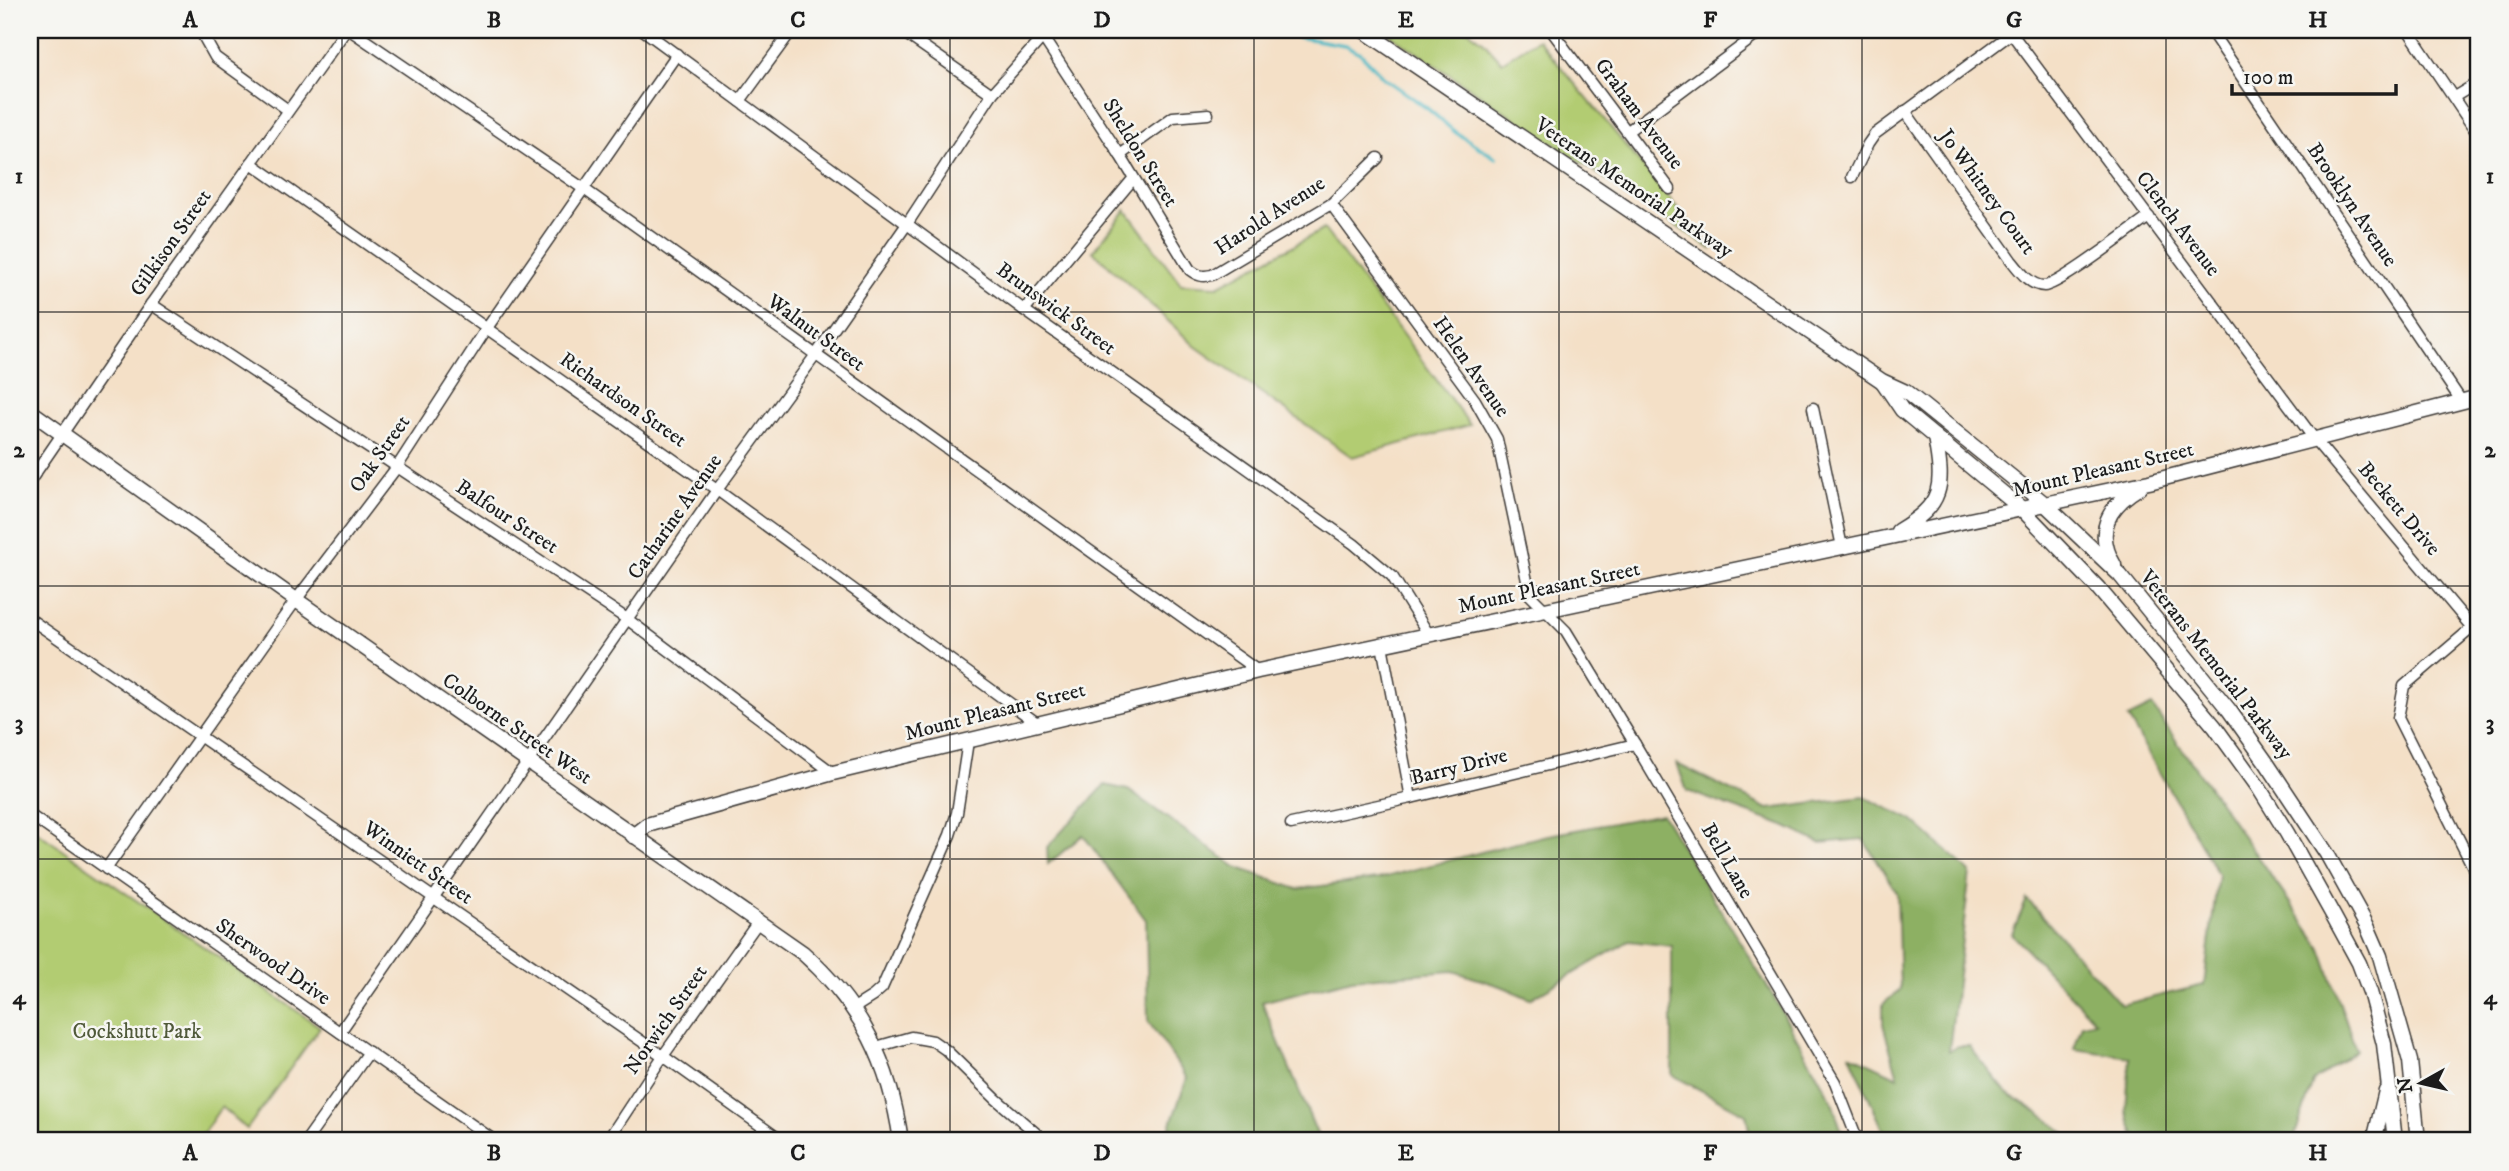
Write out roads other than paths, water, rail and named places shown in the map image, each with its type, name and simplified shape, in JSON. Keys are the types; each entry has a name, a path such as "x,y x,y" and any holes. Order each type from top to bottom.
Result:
{"main road":[{"name":"Veterans Memorial Parkway","path":"1363,30 1882,381 1906,392 2045,503 2120,575 2229,710 2266,762 2327,854 2367,926 2390,987 2410,1062 2418,1141"},
{"name":"Veterans Memorial Parkway","path":"1882,381 1902,410 2022,509 2098,588 2166,666 2259,788 2359,963 2378,1018 2389,1080 2395,1141"},
{"name":"Mount Pleasant Street","path":"633,836 647,825 833,773 1037,723 1258,671 2149,482 2479,397"},
{"name":"Colborne Street West","path":"30,411 813,961 854,1008 876,1047 897,1112 901,1141"},
{"path":"1887,537 1918,519 1931,505 1939,490 1941,473 1935,437"},
{"path":"2120,575 2108,554 2104,530 2108,518 2127,495 2149,482"},
{"path":"2374,1141 2389,1080"}],"street":[{"name":"Gilkison Street","path":"30,481 151,304 348,30"},
{"name":"Walnut Street","path":"348,30 584,189 1258,671"},
{"name":"Brunswick Street","path":"643,30 1024,310 1354,544 1392,576 1429,635"},
{"path":"740,101 792,30"},
{"path":"900,30 992,94"},
{"name":"Graham Avenue","path":"1551,30 1670,189"},
{"path":"1628,131 1763,30"},
{"name":"Brooklyn Avenue","path":"2210,30 2462,402"},
{"path":"2408,30 2479,135"},
{"path":"201,32 215,57 288,110"},
{"path":"1852,177 1875,134 2011,32"},
{"name":"Clench Avenue","path":"2011,32 2315,440"},
{"name":"Catharine Avenue","path":"340,1032 716,490 815,356 992,94 1045,33"},
{"name":"Sheldon Street","path":"1045,33 1190,270 1203,277 1212,275"},
{"name":"Oak Street","path":"106,869 296,600 397,467 487,328 677,54"},
{"path":"2454,97 2479,82"},
{"name":"Jo Whitney Court","path":"1905,111 2011,260 2026,278 2035,284 2044,286 2065,278 2149,218"},
{"path":"1121,155 1173,117 1208,114"},
{"name":"Harold Avenue","path":"1212,275 1331,204 1378,158"},
{"name":"Richardson Street","path":"251,163 716,490 1037,723"},
{"path":"1024,310 1133,179"},
{"name":"Helen Avenue","path":"1331,204 1475,400 1497,439 1530,595 1545,611"},
{"name":"Balfour Street","path":"151,304 627,620 833,773"},
{"path":"1813,408 1842,547"},
{"name":"Beckett Drive","path":"2315,440 2476,631"},
{"name":"Bell Lane","path":"1545,611 1566,631 1636,744 1835,1082 1858,1141"},
{"name":"Winniett Street","path":"30,619 782,1141"},
{"path":"2476,631 2404,686 2398,718 2479,879"},
{"path":"1382,645 1411,798"},
{"path":"854,1008 873,996 886,980 939,862 957,813 968,741"},
{"name":"Barry Drive","path":"1291,824 1636,744"},
{"name":"Sherwood Drive","path":"30,815 495,1141"},
{"name":"Norwich Street","path":"607,1141 663,1056 758,922"},
{"path":"876,1047 911,1037 933,1041 946,1049 996,1099 1045,1141"},
{"path":"306,1141 369,1052"}],"waterway":[{"path":"1286,30 1298,37 1345,45 1360,53 1384,78 1455,132 1496,158"}],"park label":[{"name":"Cockshutt Park","path":"137,1032"}]}
